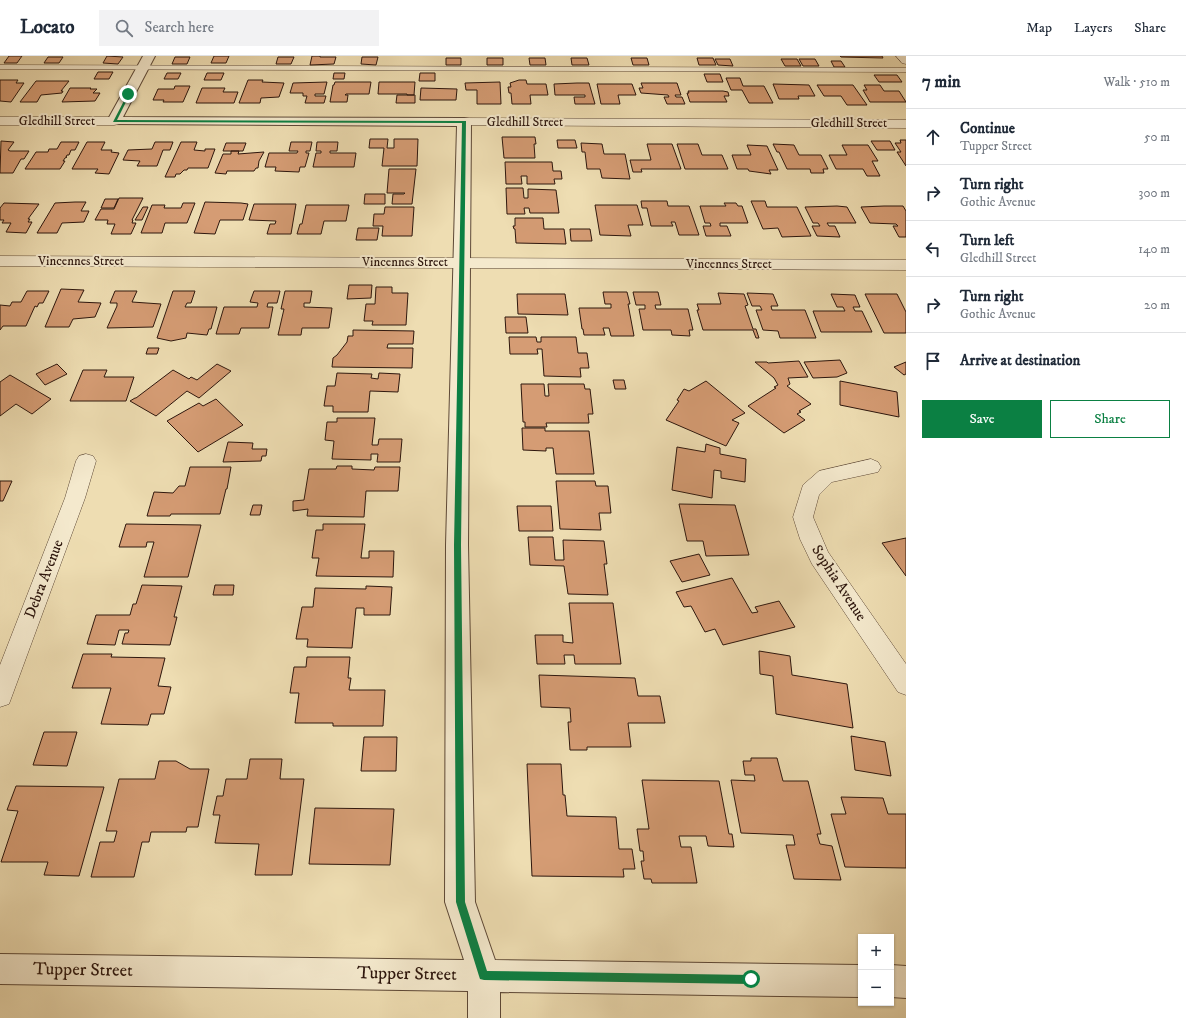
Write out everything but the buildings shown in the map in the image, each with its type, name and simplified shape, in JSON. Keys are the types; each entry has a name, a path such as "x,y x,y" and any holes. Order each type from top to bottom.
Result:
{"street":[{"path":"114,121 149,56"},
{"path":"902,56 906,61"},
{"name":"Gledhill Street","path":"0,121 906,124"},
{"path":"464,122 457,545 460,902 484,976 484,1018"},
{"name":"Vincennes Street","path":"0,261 906,265"},
{"name":"Debra Avenue","path":"0,696 75,498 86,461"},
{"name":"Sophia Avenue","path":"871,467 826,476 810,491 803,517 820,558 906,684"},
{"name":"Tupper Street","path":"0,969 858,981"},
{"path":"894,981 906,982"}],"lane":[{"path":"0,67 906,70"}],"route":[{"path":"128,94 114,121 464,122 457,545 460,902 484,976 751,979"}]}
